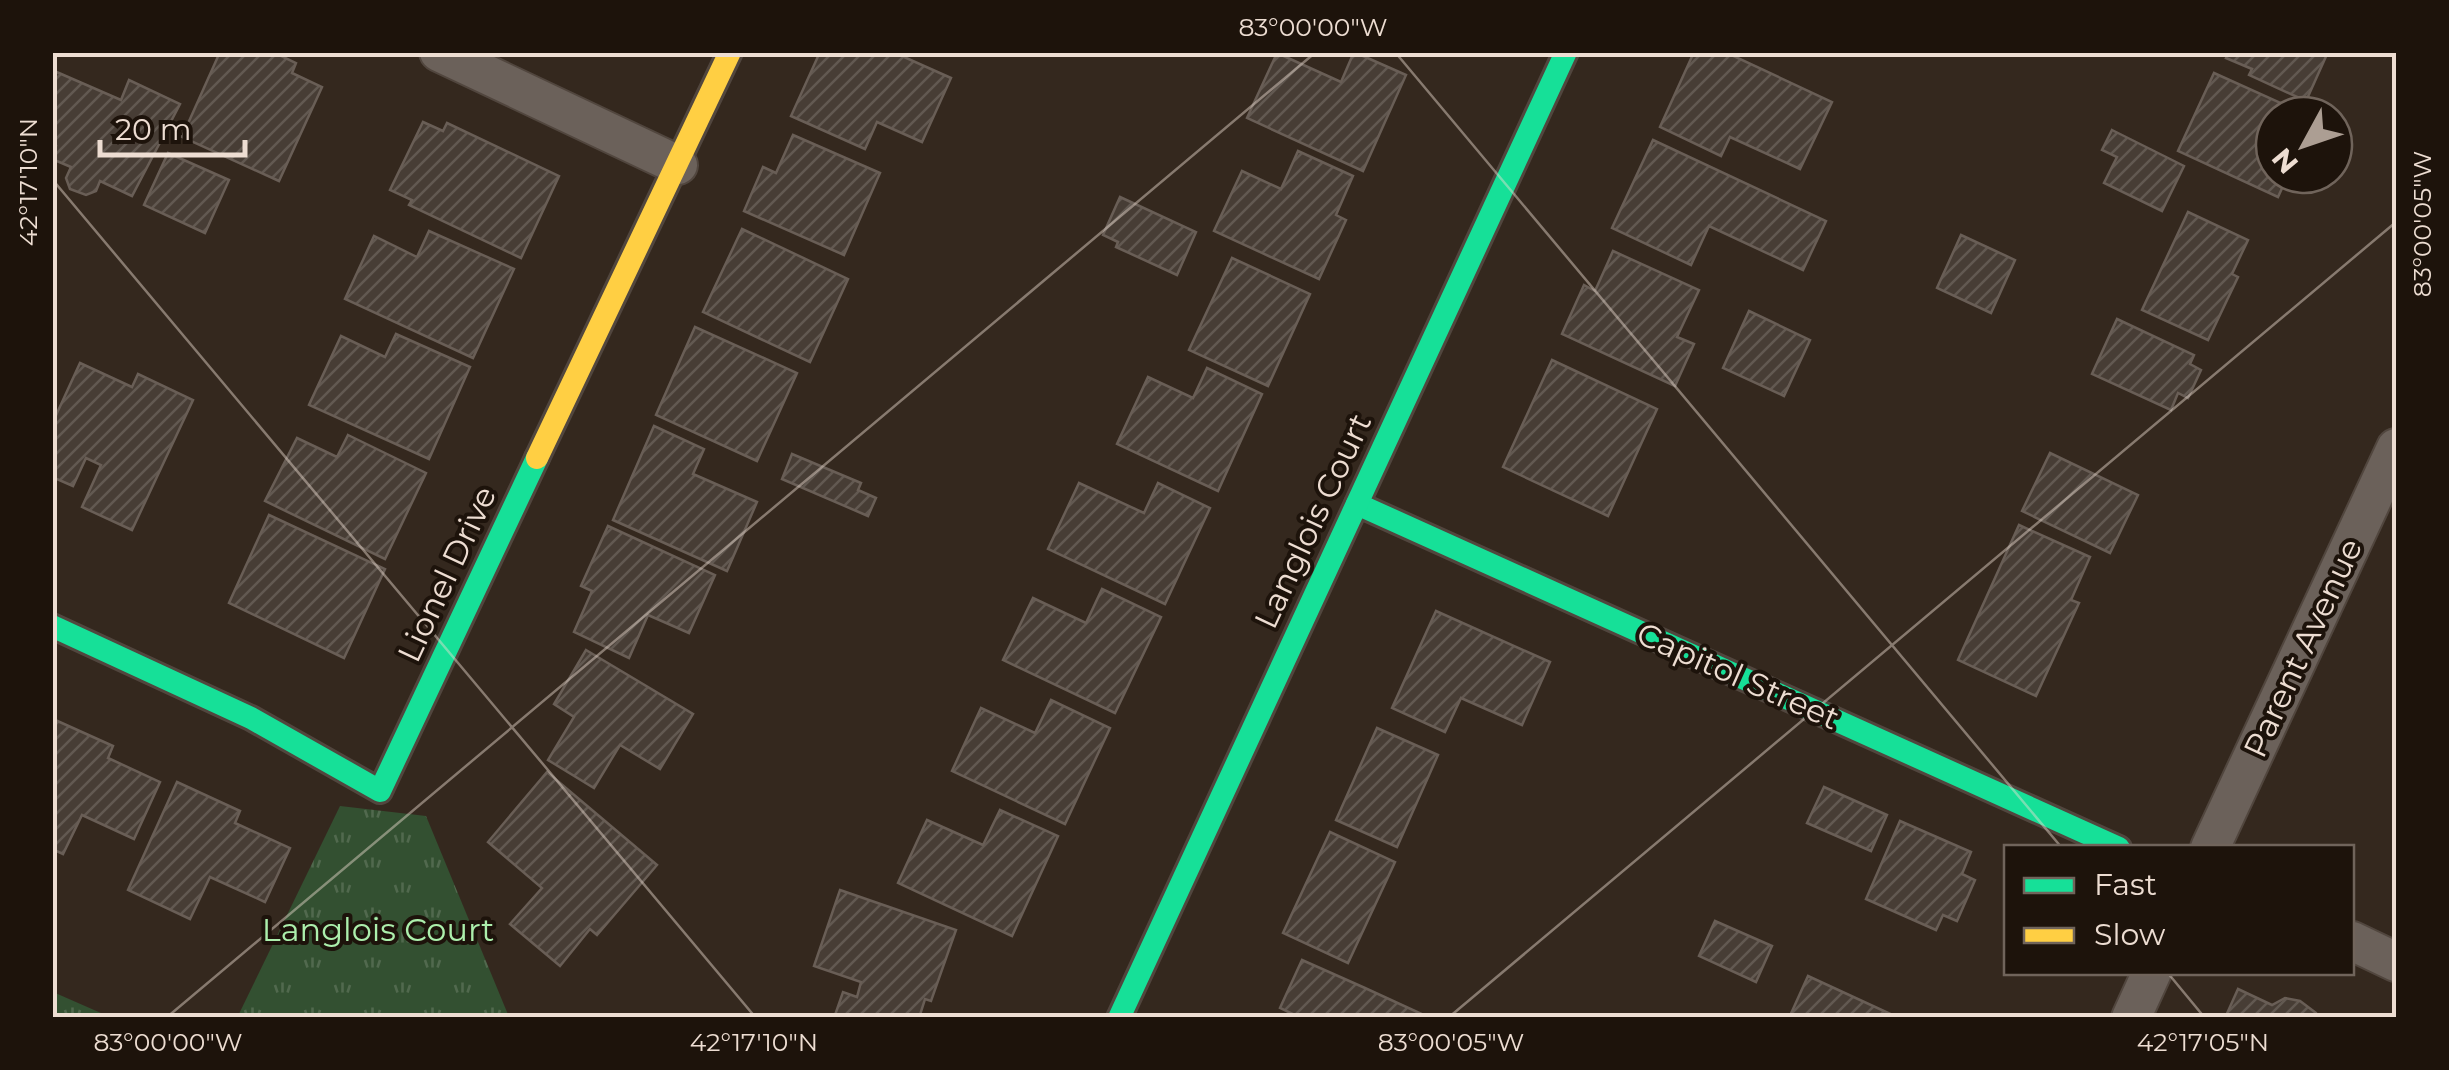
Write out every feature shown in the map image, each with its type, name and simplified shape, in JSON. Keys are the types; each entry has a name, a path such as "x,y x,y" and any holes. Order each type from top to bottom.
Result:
{"street":[{"path":"439,52 678,165"},
{"name":"Lionel Drive","path":"52,626 251,718 380,791 730,52"},
{"name":"Langlois Court","path":"1119,1018 1566,52"},
{"name":"Parent Avenue","path":"2211,845 2396,448"},
{"name":"Capitol Street","path":"1357,504 2113,845"},
{"path":"2354,942 2396,962"},
{"path":"2131,1018 2151,975"}],"green space":[{"name":"Langlois Court","path":"340,806 426,816 509,1017 237,1018"},
{"path":"53,992 110,1017 53,1017"}],"building":[{"path":"220,52 273,52 296,63 292,73 322,87 279,181 182,137"},
{"path":"820,52 893,52 951,78 922,142 877,122 865,149 791,116"},
{"path":"1354,52 1406,75 1363,171 1247,118 1277,53 1341,82"},
{"path":"1694,52 1725,52 1832,102 1800,169 1730,137 1721,156 1660,127"},
{"path":"2229,52 2328,52 2309,95 2293,95 2249,75 2252,69 2226,58"},
{"path":"52,70 121,100 129,80 180,104 132,196 100,181 96,191 86,195 70,189 66,178 71,167 52,159 56,146 52,144"},
{"path":"2214,73 2263,95 2254,95 2254,186 2178,151"},
{"path":"423,122 443,131 447,123 559,176 521,258 409,205 412,200 390,190"},
{"path":"2112,130 2184,166 2162,211 2104,183 2117,157 2102,150"},
{"path":"793,135 880,173 844,255 744,211 763,167 776,173"},
{"path":"1653,140 1826,221 1803,270 1709,226 1691,265 1612,228"},
{"path":"1298,151 1353,176 1336,215 1346,220 1319,279 1214,231 1242,171 1281,189"},
{"path":"168,153 229,180 205,233 144,205"},
{"path":"1120,197 1196,232 1177,275 1116,247 1118,242 1103,235"},
{"path":"2188,212 2248,240 2232,274 2238,277 2208,340 2142,310"},
{"path":"742,229 848,279 810,362 703,312"},
{"path":"429,231 514,269 473,358 345,299 374,236 417,257"},
{"path":"1961,235 2015,260 1991,313 1937,288"},
{"path":"1613,251 1699,290 1677,337 1694,344 1675,386 1562,334 1584,285 1595,291"},
{"path":"1232,258 1310,294 1268,386 1189,350"},
{"path":"1749,311 1810,340 1784,396 1723,368"},
{"path":"2117,319 2194,355 2190,364 2201,370 2188,398 2178,393 2171,410 2092,374"},
{"path":"695,327 797,373 757,461 656,415"},
{"path":"396,334 470,367 429,459 309,405 341,336 385,357"},
{"path":"1552,360 1657,409 1608,516 1503,467"},
{"path":"80,363 132,387 138,374 193,400 132,530 82,507 101,465 86,458 73,486 52,477 52,424"},
{"path":"1207,368 1262,394 1218,491 1117,444 1148,377 1193,398"},
{"path":"654,426 704,449 693,474 757,502 727,571 613,520"},
{"path":"348,435 426,473 385,559 265,501 297,438 337,457"},
{"path":"2050,453 2138,495 2110,553 2022,511"},
{"path":"792,454 861,483 858,490 876,498 868,516 782,479"},
{"path":"1079,483 1144,513 1158,483 1210,508 1165,604 1048,549"},
{"path":"269,515 385,569 344,658 229,603"},
{"path":"2019,525 2090,557 2071,600 2079,603 2036,696 1958,660"},
{"path":"608,526 715,575 689,633 648,615 629,658 574,632 592,591 581,586"},
{"path":"1102,589 1161,617 1115,713 1003,660 1033,598 1086,623"},
{"path":"1436,611 1550,662 1522,725 1461,698 1445,732 1392,708"},
{"path":"586,650 693,714 660,769 620,745 594,788 548,760 574,717 554,704"},
{"path":"1051,700 1110,728 1065,824 952,771 981,708 1035,733"},
{"path":"53,719 113,746 108,758 160,782 134,839 82,815 63,854 52,849"},
{"path":"1377,728 1438,755 1397,847 1336,820"},
{"path":"547,772 657,865 597,935 590,929 560,966 510,924 542,888 488,842"},
{"path":"177,782 240,811 235,823 290,848 265,902 210,877 190,919 128,890"},
{"path":"1824,787 1887,815 1871,851 1807,823"},
{"path":"1000,810 1058,836 1012,936 898,883 927,820 983,845"},
{"path":"1900,821 1971,852 1962,874 1975,880 1957,921 1943,915 1936,930 1866,899"},
{"path":"1330,832 1395,862 1348,963 1283,933"},
{"path":"840,890 956,930 931,1001 925,999 919,1018 834,1018 843,992 857,997 861,982 814,966"},
{"path":"1715,921 1772,946 1756,982 1699,956"},
{"path":"1302,960 1428,1017 1301,1018 1280,1008"},
{"path":"1808,976 1899,1018 1789,1018"},
{"path":"2238,989 2272,1005 2285,998 2300,1001 2317,1018 2225,1018"}],"traffic: fast":[{"path":"1119,1018 1566,52"},
{"path":"52,626 251,718 380,791 537,458"},
{"path":"1357,504 2112,845"}],"traffic: slow":[{"path":"537,458 730,52"}]}
